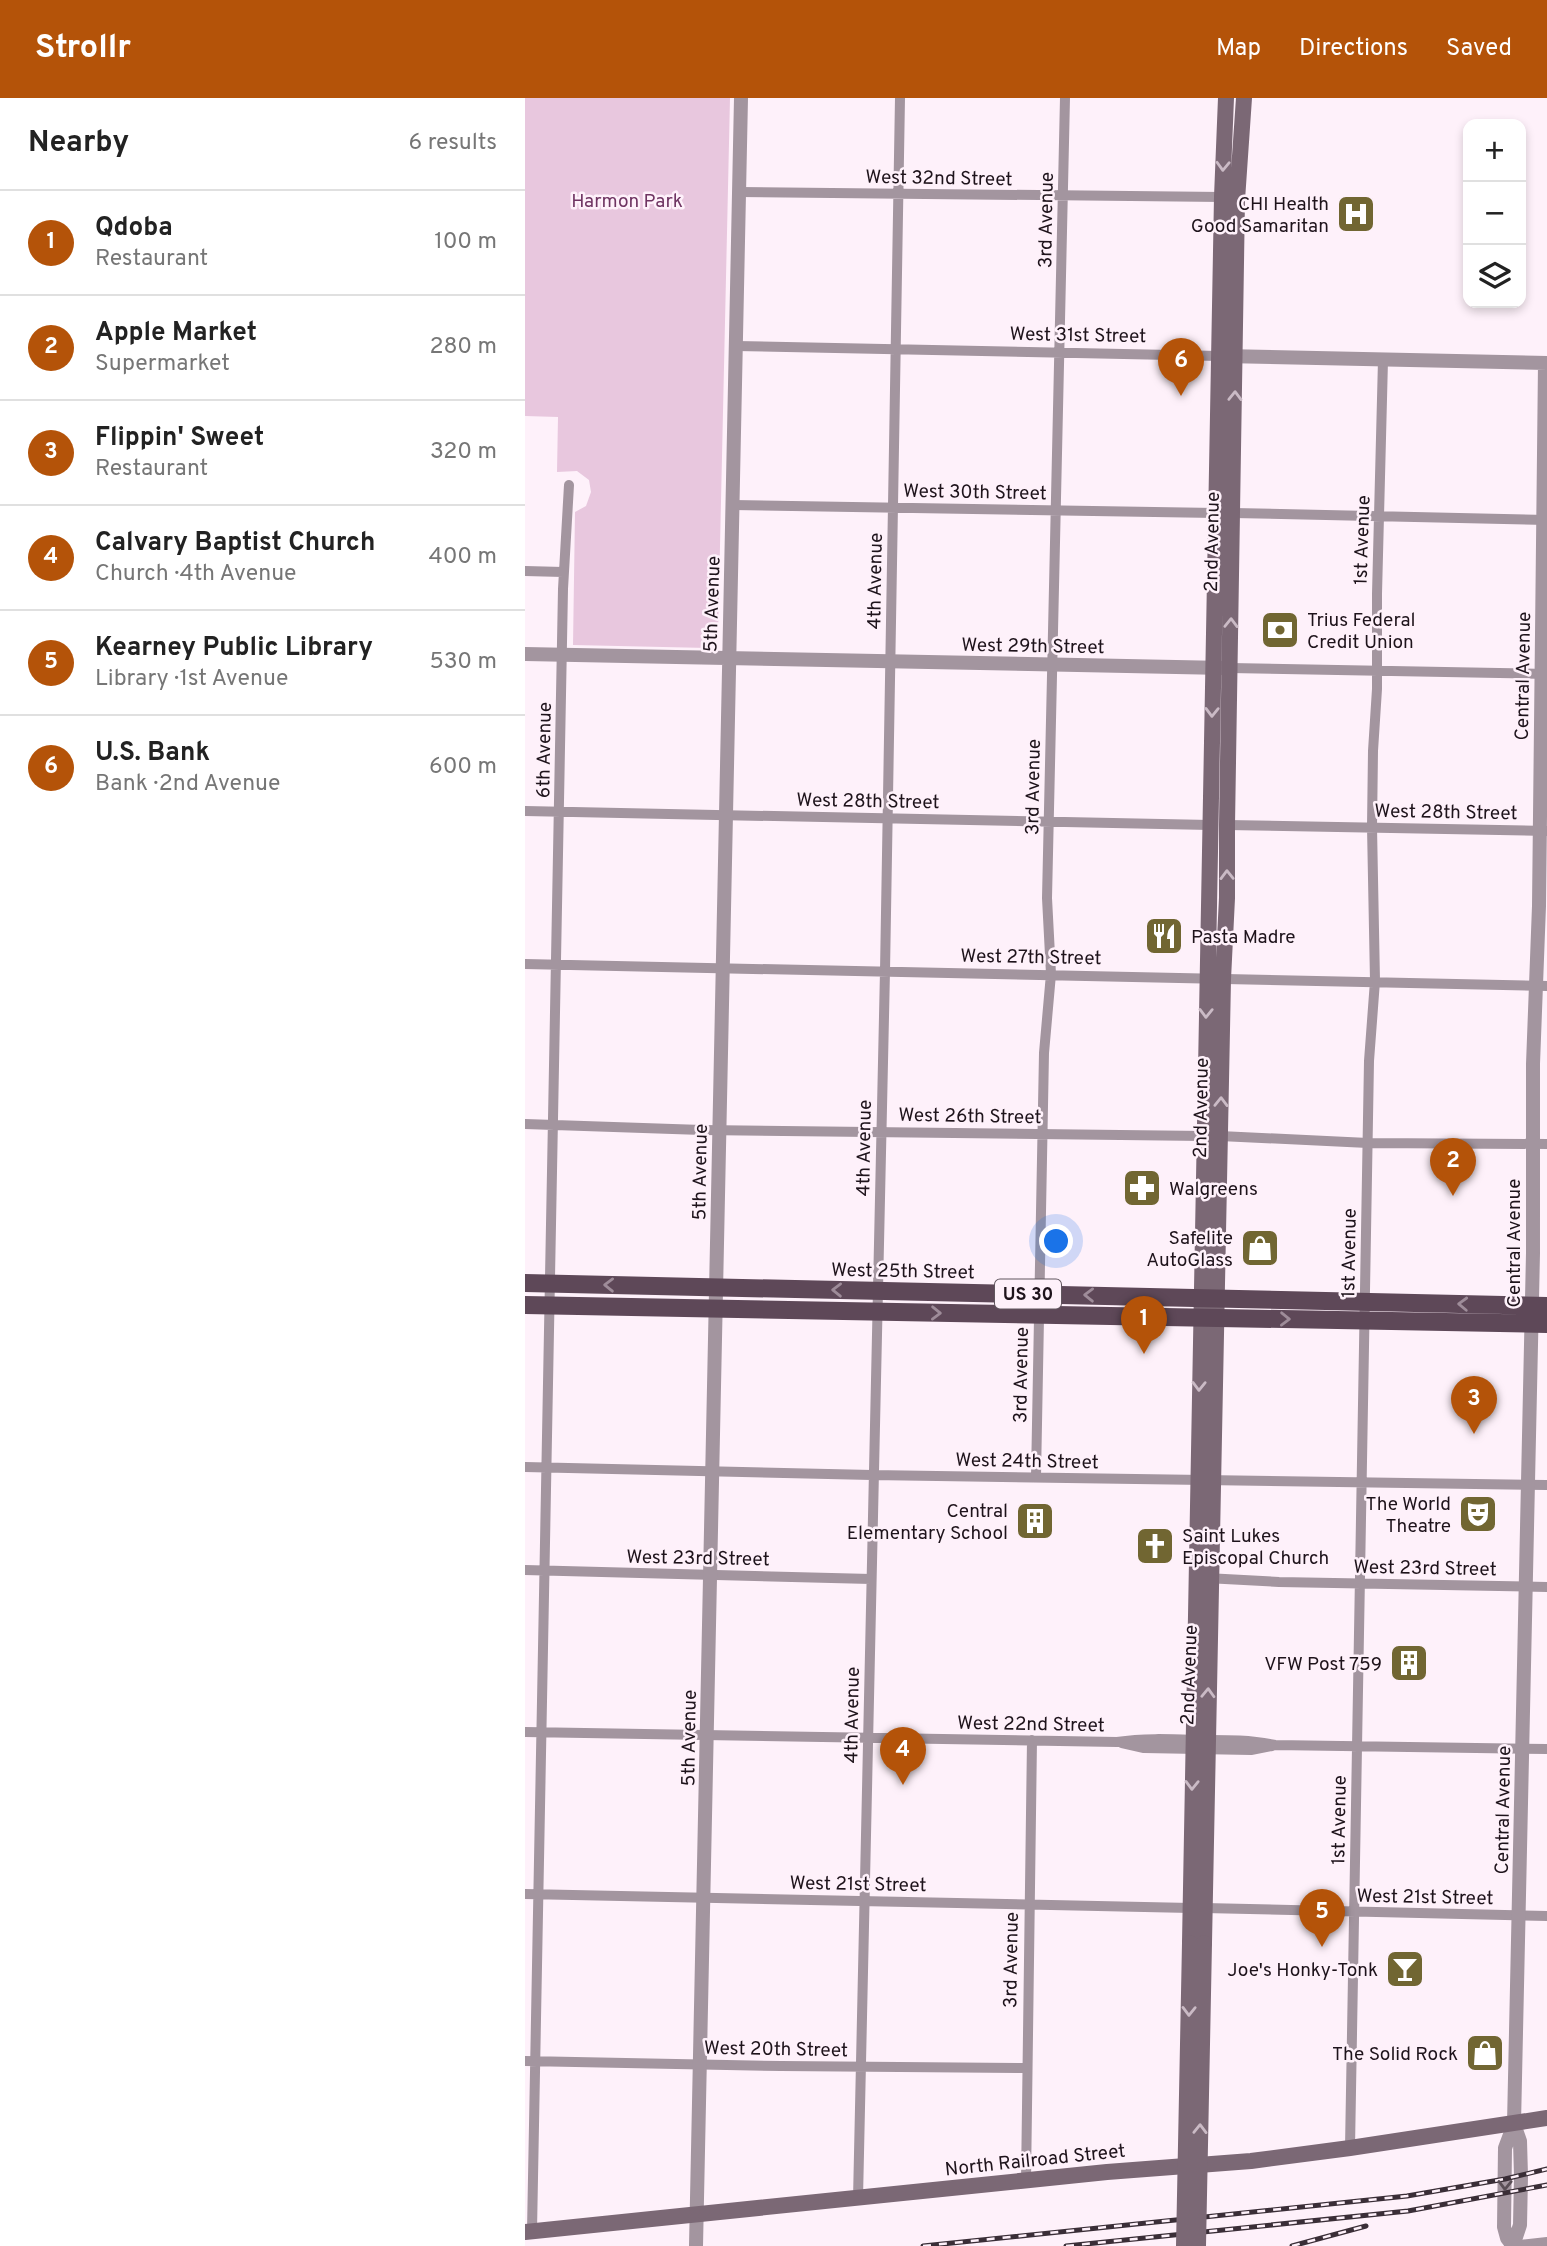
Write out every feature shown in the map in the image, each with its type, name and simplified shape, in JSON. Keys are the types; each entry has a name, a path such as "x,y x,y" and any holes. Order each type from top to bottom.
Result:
{"main road":[{"name":"2nd Avenue","path":"1184,2246 1198,1908 1218,825 1213,668 1226,98"},
{"name":"2nd Avenue","path":"1218,825 1230,668 1237,200 1244,98"},
{"name":"West 25th Street","path":"525,1283 1364,1301 1539,1315"},
{"name":"US 30","path":"525,1305 1364,1321 1539,1315"},
{"name":"2nd Avenue","path":"1197,1943 1198,2246"},
{"name":"North Railroad Street","path":"529,2232 1107,2172 1251,2161 1547,2118"}],"street":[{"name":"5th Avenue","path":"696,2246 741,98"},
{"name":"4th Avenue","path":"858,2199 885,971 900,98"},
{"name":"3rd Avenue","path":"1036,1477 1044,1053 1051,974 1047,898 1065,98"},
{"name":"West 32nd Street","path":"739,192 1222,197"},
{"name":"West 31st Street","path":"736,346 1546,363"},
{"name":"1st Avenue","path":"1350,2148 1369,1060 1375,981 1372,827 1378,671 1377,594 1383,360"},
{"name":"Central Avenue","path":"1512,2246 1504,2227 1506,2148 1514,2124 1528,1484 1539,1315 1540,1144 1533,1064 1542,986 1546,363"},
{"name":"6th Avenue","path":"529,2232 530,2061 539,1894 563,572 569,485"},
{"name":"West 30th Street","path":"733,505 1216,513"},
{"path":"1233,513 1545,520"},
{"path":"525,571 563,572"},
{"name":"West 29th Street","path":"525,654 1544,674"},
{"name":"West 28th Street","path":"525,811 1543,831"},
{"name":"West 27th Street","path":"525,964 1542,986"},
{"name":"West 26th Street","path":"525,1124 720,1130 1212,1136 1368,1143 1540,1144"},
{"name":"West 24th Street","path":"525,1467 1547,1485"},
{"name":"West 23rd Street","path":"525,1570 871,1579"},
{"name":"West 23rd Street","path":"1204,1578 1547,1587"},
{"name":"West 22nd Street","path":"525,1732 1118,1742 1141,1739 1251,1751 1275,1745 1547,1749"},
{"name":"3rd Avenue","path":"1026,2181 1032,1740"},
{"name":"West 21st Street","path":"525,1894 1547,1916"},
{"name":"West 20th Street","path":"530,2061 1026,2068"},
{"path":"1512,2246 1547,2242"}],"green space":[{"name":"Harmon Park","path":"525,98 730,98 718,636 715,644 708,648 573,645 575,512 586,506 591,492 589,480 577,471 557,472 558,417 525,416"}],"railway":[{"path":"923,2246 1407,2196 1547,2169"},
{"path":"1066,2246 1408,2211 1547,2185"},
{"path":"1292,2246 1366,2226"}],"place":[{"name":"CHI Health Good Samaritan","path":"1356,214"},
{"name":"U.S. Bank","path":"1181,396"},
{"name":"Trius Federal Credit Union","path":"1280,630"},
{"name":"Pasta Madre","path":"1164,936"},
{"name":"Walgreens","path":"1142,1188"},
{"name":"Apple Market","path":"1453,1196"},
{"name":"Safelite AutoGlass","path":"1260,1248"},
{"name":"Qdoba","path":"1144,1354"},
{"name":"Flippin' Sweet","path":"1474,1434"},
{"name":"The World Theatre","path":"1478,1514"},
{"name":"Central Elementary School","path":"1035,1521"},
{"name":"Saint Lukes Episcopal Church","path":"1155,1546"},
{"name":"VFW Post 759","path":"1409,1663"},
{"name":"Calvary Baptist Church","path":"903,1785"},
{"name":"Kearney Public Library","path":"1322,1947"},
{"name":"Joe's Honky-Tonk","path":"1405,1969"},
{"name":"The Solid Rock","path":"1485,2053"}]}
